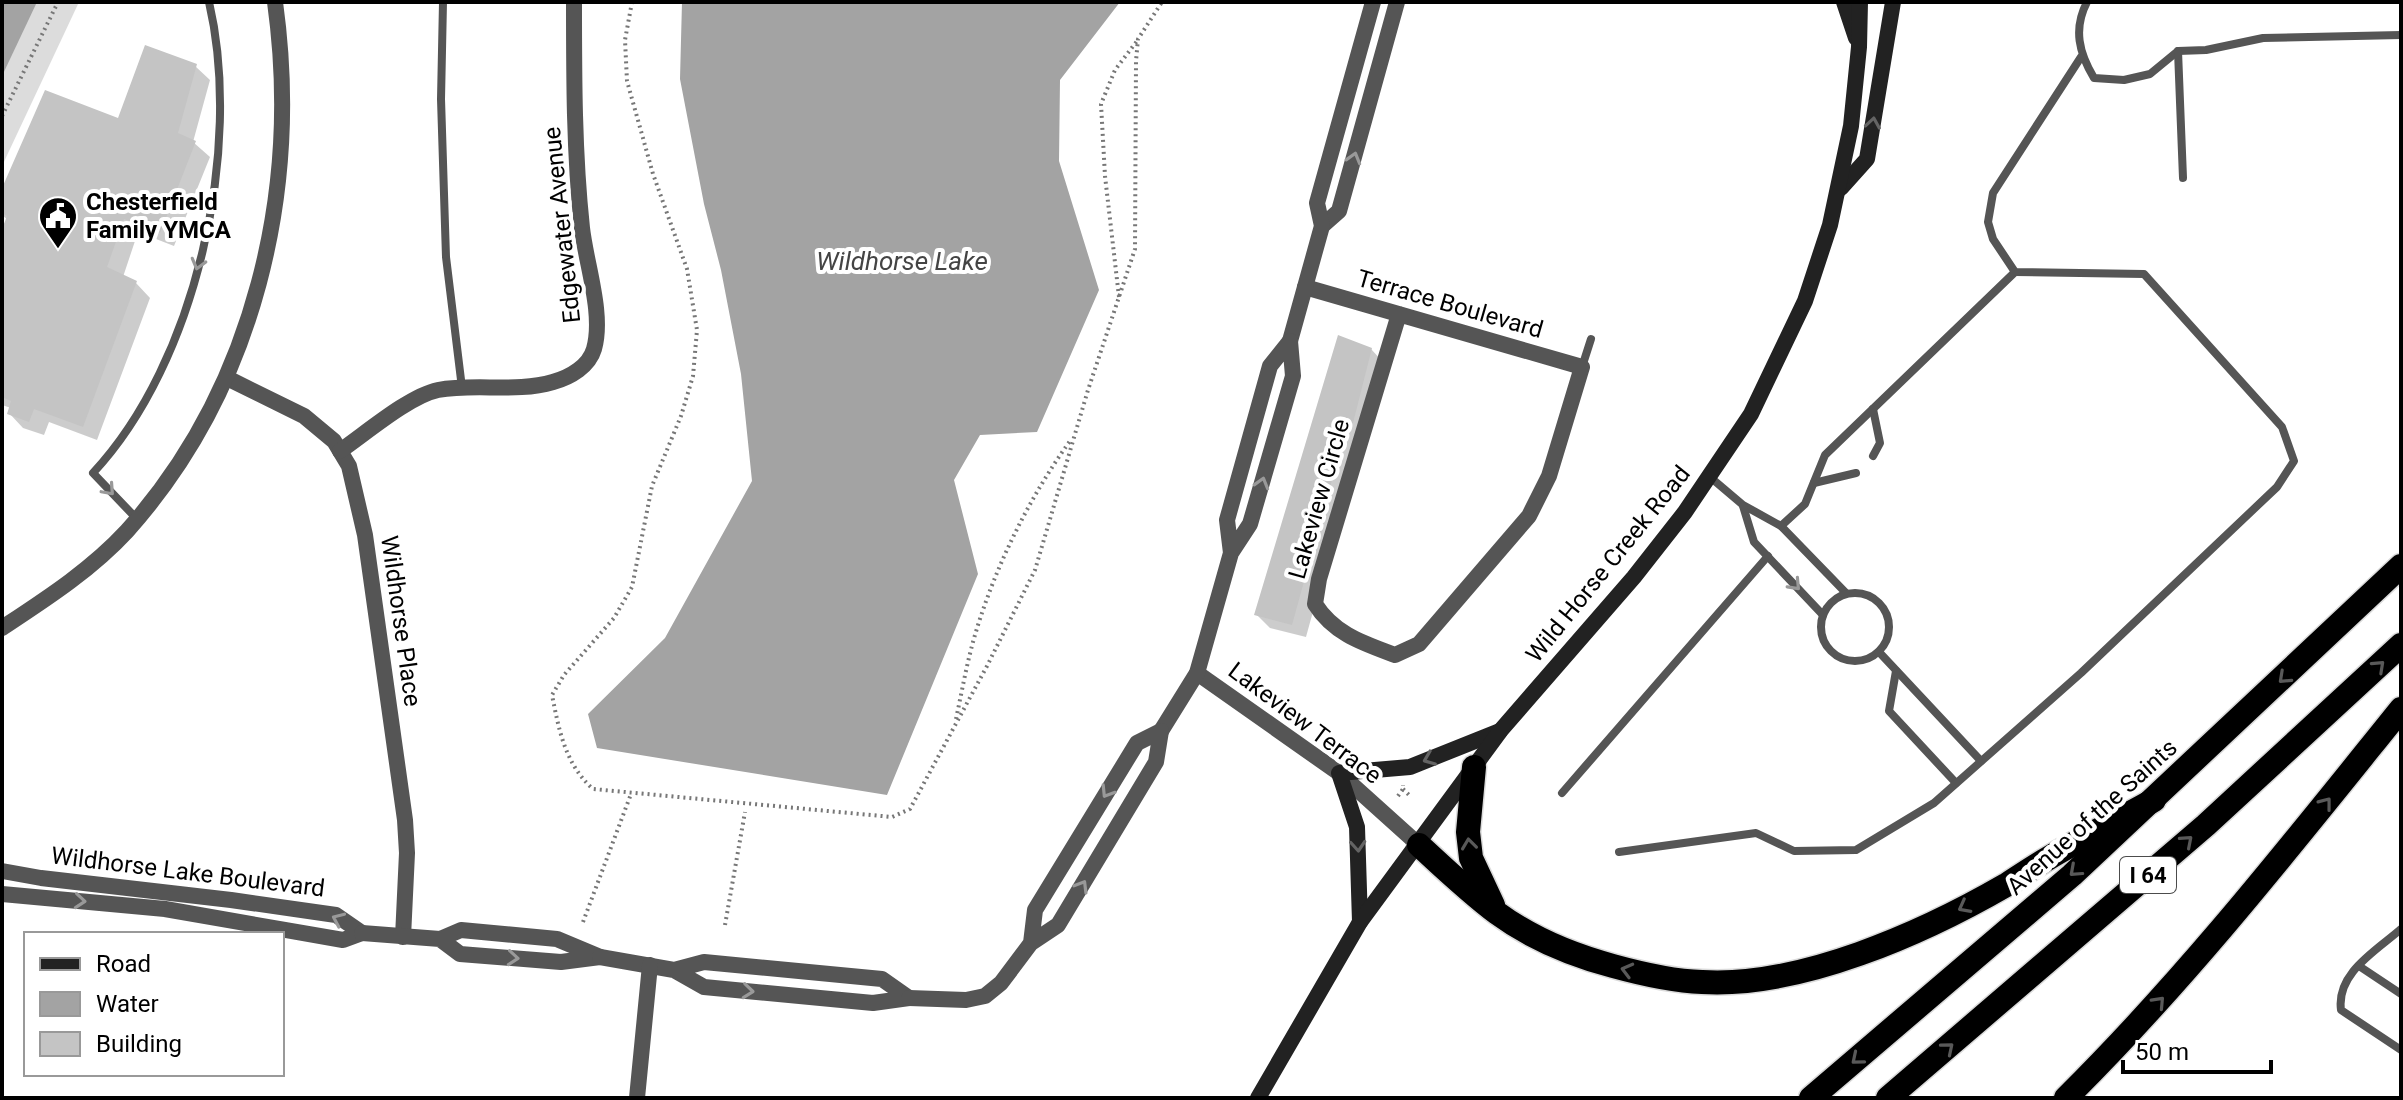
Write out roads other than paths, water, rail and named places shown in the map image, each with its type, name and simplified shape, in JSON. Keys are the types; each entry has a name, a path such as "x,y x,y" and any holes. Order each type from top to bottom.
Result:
{"highway":[{"name":"Avenue of the Saints","path":"1811,1098 1974,961 2154,800 2401,566"},
{"name":"I 64","path":"1888,1098 2206,825 2401,645"},
{"path":"2066,1098 2191,966 2401,709"},
{"path":"1474,767 1468,832 1471,858 1498,914"},
{"path":"1419,845 1498,914 1535,936 1565,950 1634,972 1704,983 1781,976 1828,965 1951,913 2154,800"}],"main road":[{"path":"1844,2 1859,47"},
{"name":"Wild Horse Creek Road","path":"1258,1098 1360,922 1501,730 1634,577 1710,477 1751,414 1805,301 1839,189 1851,126 1860,2"},
{"path":"1839,189 1867,159 1893,2"},
{"path":"1360,922 1357,827 1339,773 1410,767 1501,730"}],"street":[{"path":"2,628 75,579 136,518 178,467 227,378 256,292 273,219 283,132 281,45 275,2"},
{"name":"Edgewater Avenue","path":"340,451 394,412 434,391 510,388 554,382 585,366 593,351 597,328 582,229 574,107 574,2"},
{"name":"Wildhorse Lake Boulevard","path":"2,894 165,909 343,940 362,933 440,939 461,930 557,939 600,957 674,970 704,987 873,1003 909,998 966,1000 985,996 1001,983 1031,943 1058,925 1156,762 1161,731 1197,673 1231,553 1250,524 1293,376 1290,341 1322,226 1317,203 1373,2"},
{"name":"Wildhorse Lake Boulevard","path":"1322,226 1339,211 1397,2"},
{"name":"Terrace Boulevard","path":"1305,287 1582,367"},
{"name":"Lakeview Circle","path":"1399,314 1323,565 1315,604 1327,623 1363,643 1395,655 1419,644 1529,516 1549,476 1582,367"},
{"name":"Wildhorse Lake Boulevard","path":"1231,553 1227,520 1270,366 1290,341"},
{"name":"Wildhorse Place","path":"227,378 304,416 334,441 349,466 365,535 405,820 407,853 403,937"},
{"name":"Lakeview Terrace","path":"1197,673 1339,773 1419,845"},
{"name":"Wildhorse Lake Boulevard","path":"1031,943 1035,910 1042,897 1137,743 1161,731"},
{"name":"Wildhorse Lake Boulevard","path":"2,871 336,915 362,933"},
{"name":"Wildhorse Lake Boulevard","path":"440,939 460,954 561,962 600,957"},
{"name":"Wildhorse Lake Boulevard","path":"674,970 704,962 882,979 909,998"},
{"path":"637,1098 650,965"}],"lane":[{"path":"136,518 93,473 115,449 152,391 185,310 201,254 212,205 219,133 217,37 209,2"},
{"path":"443,2 441,99 446,257 462,388"},
{"path":"2087,2 2079,18 2081,57 2094,78 2124,80 2150,74 2178,51 2206,50 2263,38 2401,35"},
{"path":"2178,51 2183,178"},
{"path":"2015,272 1993,239 1988,222 1993,193 2081,57"},
{"path":"1619,852 1756,833 1794,851 1856,850 1934,803 2081,673 2277,487 2294,461 2282,427 2144,274 2015,272 1825,455 1805,504 1781,526"},
{"path":"1582,367 1591,339"},
{"path":"1873,409 1880,443 1873,456"},
{"path":"1814,483 1856,473"},
{"path":"1710,477 1743,505 1781,526 1846,593"},
{"path":"1743,505 1754,542 1823,615"},
{"path":"1562,793 1768,556"},
{"path":"1846,593 1869,595 1885,610 1889,621 1889,632 1879,652 1858,661 1836,655 1823,638 1821,626 1828,605 1846,593"},
{"path":"1879,652 1981,761"},
{"path":"1896,671 1889,711 1956,783"},
{"path":"2401,929 2345,979 2338,994 2341,1010 2401,1050"},
{"path":"2359,966 2401,994"}],"water":[{"path":"2,2 37,2 2,76"},
{"name":"Wildhorse Lake","path":"682,2 1120,2 1060,80 1059,161 1099,290 1037,432 980,435 954,480 978,574 887,795 597,748 588,714 665,638 752,481 741,374 680,79"}],"place":[{"name":"Chesterfield Family YMCA","path":"58,250"}]}
